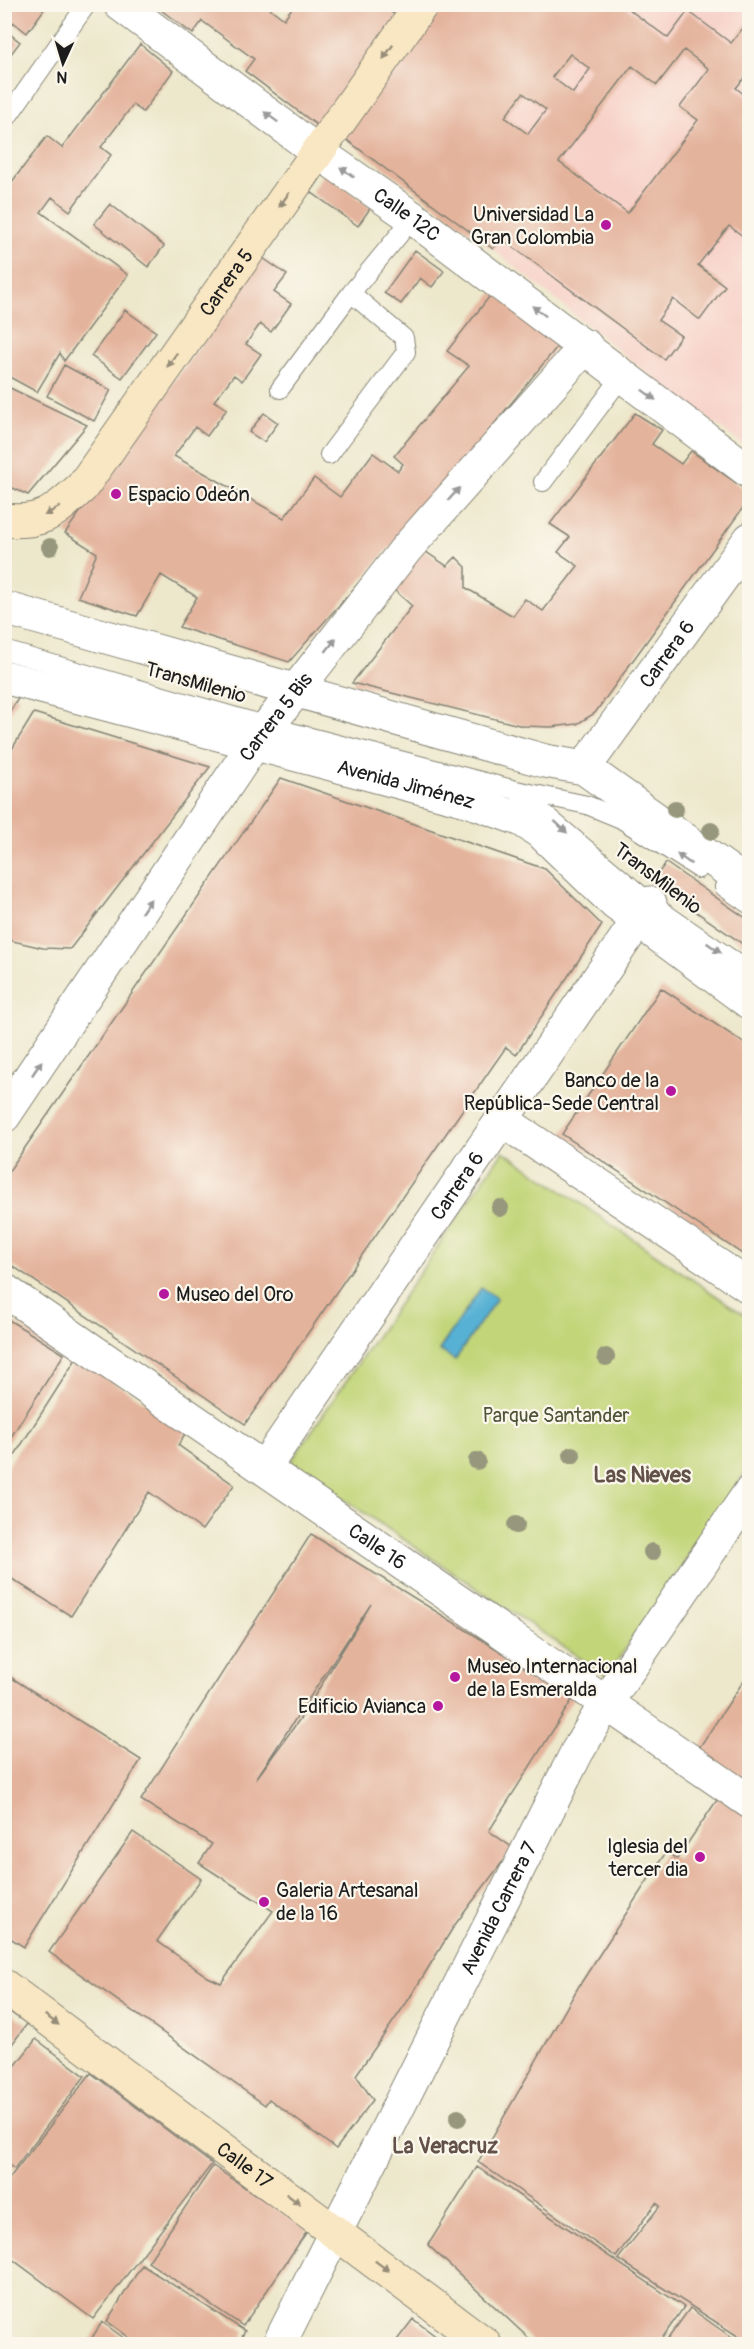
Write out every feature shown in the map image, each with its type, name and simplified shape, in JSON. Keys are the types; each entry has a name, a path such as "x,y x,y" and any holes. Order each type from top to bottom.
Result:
{"street":[{"name":"Calle 12C","path":"120,4 318,152 413,218 586,346 750,472"},
{"name":"Carrera 5","path":"4,520 28,522 54,512 82,488 422,4"},
{"name":"Carrera 5 Bis","path":"4,1116 261,735 406,549 586,346"},
{"name":"Carrera 6","path":"584,768 750,539"},
{"path":"4,608 545,761 584,768 750,886"},
{"name":"Avenida Jiménez","path":"4,677 261,735 467,800 522,820 644,912 750,1003"},
{"name":"Carrera 6","path":"264,1468 644,912"},
{"path":"502,1120 750,1287"},
{"name":"Calle 16","path":"4,1290 750,1802"},
{"name":"Avenida Carrera 7","path":"279,2344 577,1752 606,1703 750,1492"},
{"name":"Calle 17","path":"4,1986 336,2230 485,2344"}],"lane":[{"path":"4,123 87,4"},
{"path":"280,389 351,293 413,218"},
{"path":"329,455 406,352 404,338 351,293"},
{"path":"543,482 623,375"},
{"name":"TransMilenio","path":"4,650 261,735 565,799 614,816 674,852 750,905"},
{"name":"TransMilenio","path":"516,790 644,912 750,972"}],"shaded area":[{"name":"Universidad La Gran Colombia","path":"442,5 749,5 749,449 651,377 493,249 343,137"}],"green space":[{"name":"Parque Santander","path":"503,1151 749,1318 749,1467 607,1676 290,1463"}],"water":[{"path":"481,1288 497,1298 455,1360 439,1350"}],"building":[{"path":"4,4 48,4 27,33 13,22 6,31 20,42 4,63"},
{"path":"153,4 264,4 284,19 295,4 392,4 388,10 399,18 318,126 245,71 254,59 202,21 193,34"},
{"name":"Universidad La Gran Colombia","path":"442,4 630,4 627,8 668,38 688,11 731,43 750,19 750,71 736,88 750,99 750,241 729,226 698,265 725,286 700,320 673,299 658,320 681,336 664,359 501,238 493,249 343,137","holes":["684,50 709,69 680,107 698,120 628,213 559,162 632,66 657,85","570,54 590,69 573,93 552,77","523,93 546,110 528,134 505,117"]},
{"path":"140,44 173,71 143,112 133,105 101,147 111,155 70,211 52,197 41,212 128,275 64,361 60,353 37,392 4,374 4,329 8,323 4,319 4,192 47,136 62,148"},
{"path":"324,173 371,207 358,226 311,192"},
{"path":"110,204 164,246 148,267 94,224"},
{"path":"415,250 444,271 432,287 420,278 401,304 384,293"},
{"path":"263,258 287,275 274,292 291,304 271,332 260,324 246,344 261,354 242,381 234,375 214,401 227,409 207,436 195,427 174,456 284,518 314,478 340,497 373,453 398,471 403,464 394,456 469,366 447,351 493,292 561,342 438,493 289,662 179,627 197,597 161,575 137,616 78,597 97,553 65,533"},
{"path":"125,310 156,332 122,378 91,356"},
{"path":"64,365 111,390 94,421 47,396"},
{"path":"4,385 87,425 28,495 4,484"},
{"path":"264,413 278,423 264,442 249,432"},
{"path":"635,413 662,430 652,444 681,464 691,451 750,493 750,498 595,713 577,724 551,727 523,726 352,683 412,606 392,588 423,550 447,566 456,557 466,567 466,588 513,616 525,599 543,611 578,566 558,552 570,537 550,524"},
{"path":"4,693 19,697 4,722"},
{"path":"34,713 210,767 70,949 43,948 4,939 4,762"},
{"path":"281,778 545,869 602,925 516,1055 506,1047 245,1424 4,1260 4,1178"},
{"path":"666,863 750,921 750,949 652,881"},
{"name":"Banco de la República-Sede Central","path":"661,988 750,1047 750,1259 562,1134"},
{"path":"4,1002 9,1029 4,1032"},
{"path":"4,1317 64,1354 4,1448"},
{"path":"76,1359 188,1429 178,1445 234,1485 202,1530 149,1492 71,1616 4,1574 4,1472"},
{"path":"311,1534 574,1697 489,1831 513,1848 454,1926 409,1999 356,2075 373,2100 336,2149 269,2099 265,2105 49,1952 133,1832 201,1879 157,1941 208,1977 221,1983 273,1911 199,1863 212,1844 141,1800","holes":["371,1604 302,1716 256,1779"]},
{"path":"750,1671 750,1785 697,1751"},
{"path":"4,1673 141,1760 24,1947 4,1934"},
{"path":"719,1797 750,1817 750,2344 618,2259 660,2206 656,2203 616,2257 478,2162 579,1986 666,1852 677,1859"},
{"path":"4,2008 27,2024 4,2055"},
{"path":"36,2039 85,2076 14,2169 5,2162 5,2079"},
{"path":"91,2073 212,2164 93,2319 4,2253 4,2185"},
{"path":"213,2166 308,2230 243,2326 148,2262"},
{"path":"477,2167 684,2307 658,2344 535,2344 428,2245"},
{"path":"142,2265 245,2331 238,2344 138,2344 107,2321"},
{"path":"690,2308 741,2344 664,2344"},
{"path":"413,2319 446,2344 394,2344"},
{"path":"102,2322 132,2344 88,2344"}],"place":[{"name":"Universidad La Gran Colombia","path":"606,225"},
{"name":"Espacio Odeón","path":"116,494"},
{"name":"Banco de la República-Sede Central","path":"671,1091"},
{"name":"Museo del Oro","path":"164,1294"},
{"name":"Museo Internacional de la Esmeralda","path":"455,1677"},
{"name":"Edificio Avianca","path":"438,1706"},
{"name":"Iglesia del tercer dia","path":"700,1857"},
{"name":"Galeria Artesanal de la 16","path":"264,1902"}],"district":[{"name":"Las Nieves","path":"642,1474"},
{"name":"La Veracruz","path":"445,2146"}]}
